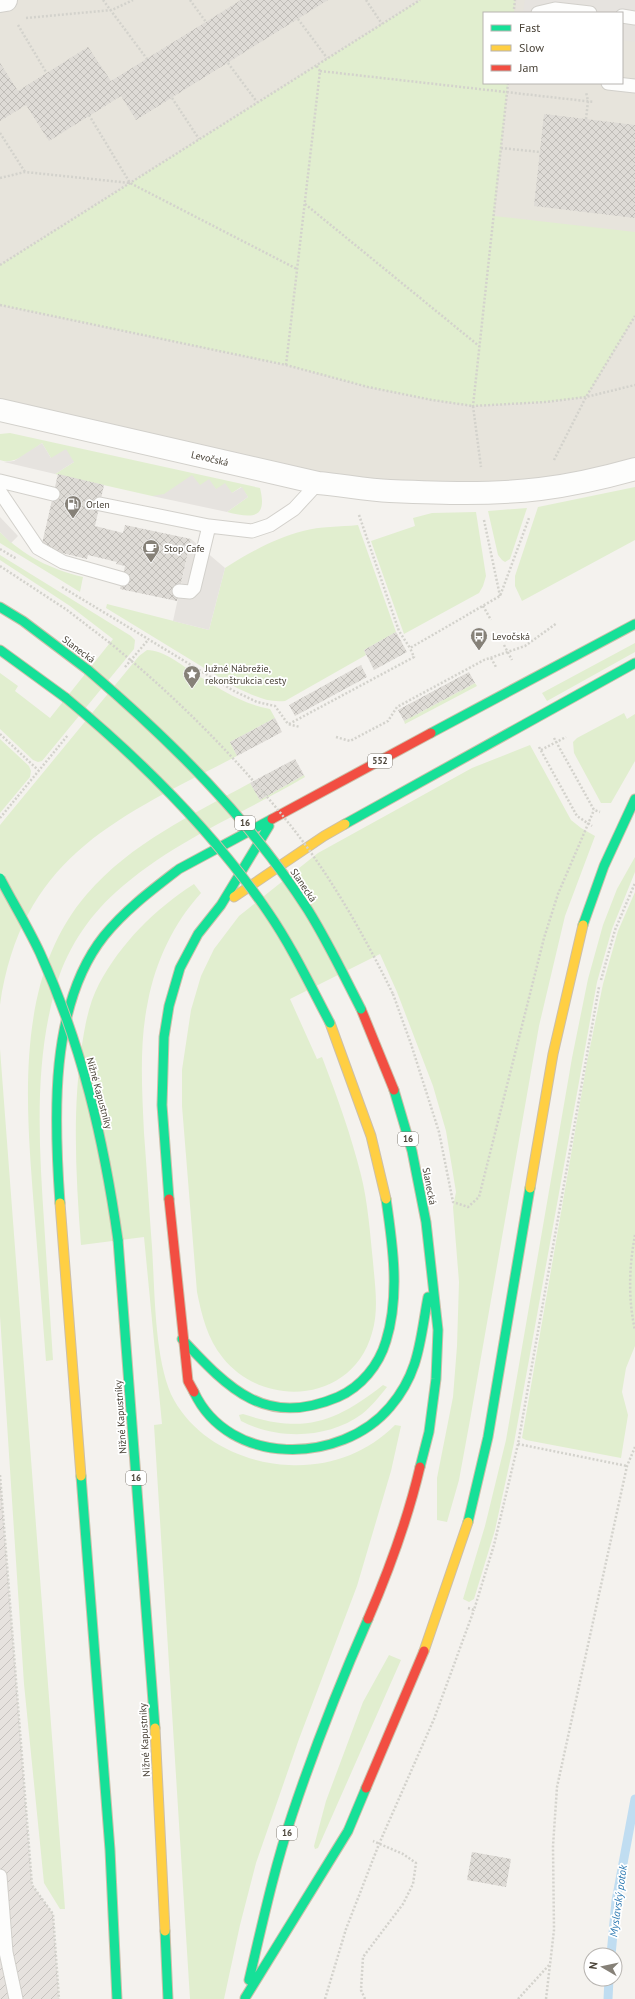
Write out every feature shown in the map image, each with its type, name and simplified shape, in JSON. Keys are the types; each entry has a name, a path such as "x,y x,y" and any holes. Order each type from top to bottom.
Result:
{"highway":[{"name":"Slanecká","path":"0,607 23,621 88,670 164,736 206,779 260,842 304,905 324,938 361,1008 392,1085 412,1151 426,1222 432,1276"},
{"name":"552","path":"274,818 635,624"},
{"path":"0,650 66,698 101,726 185,806 237,869 268,912 291,949 330,1023 361,1108 381,1174 389,1216 394,1277 390,1331 384,1351 374,1369 363,1380 334,1400 319,1405 300,1408 282,1408 265,1404 240,1394 218,1377 182,1339"},
{"path":"221,905 324,836 635,663"},
{"path":"245,1999 348,1831 419,1663 443,1598 468,1521 488,1437 554,1054 571,976 590,902 604,866 635,799"},
{"path":"274,818 221,905 198,934 180,968 169,1006 164,1037 162,1105 169,1201 182,1339 188,1381 199,1403 225,1429 245,1441 298,1450 335,1444 366,1430 390,1406 416,1363 432,1276"},
{"path":"117,1999 110,1850 58,1175 59,1071 74,996 84,968 104,936 127,911 179,869 274,818"},
{"name":"Nižné Kapustníky","path":"0,878 40,953 73,1037 100,1133 111,1185 118,1240 154,1717 168,1999"},
{"name":"16","path":"245,1999 268,1898 292,1815 345,1672 394,1558 413,1498 429,1432 436,1379 438,1330 432,1276"}],"street":[{"path":"0,1 10,9"},
{"name":"Levočská","path":"0,410 318,483 349,485 388,491 445,492 539,490 593,481 635,469"}],"lane":[{"path":"542,12 554,9 581,12"},
{"path":"623,16 635,18"},
{"path":"617,84 635,86"},
{"path":"0,481 54,494"},
{"path":"100,504 209,526 252,530 270,525 294,509 318,483"},
{"path":"0,492 38,548 63,562 123,579"},
{"path":"179,591 190,592 194,588 209,526"},
{"path":"0,1876 3,1952 16,1999"}],"path":[{"path":"103,0 112,10 147,59"},
{"path":"22,18 112,10 133,0"},
{"path":"190,0 206,22"},
{"path":"366,0 382,24"},
{"path":"0,265 420,0"},
{"path":"514,12 515,0"},
{"path":"10,9 46,72"},
{"path":"298,19 327,58"},
{"path":"228,63 257,102"},
{"path":"286,365 320,71 316,65"},
{"path":"320,71 596,102"},
{"path":"473,406 508,84"},
{"path":"586,89 588,101 586,119"},
{"path":"172,98 199,139"},
{"path":"89,115 130,183"},
{"path":"0,132 25,172"},
{"path":"501,148 540,152"},
{"path":"0,178 25,172 130,183 297,269"},
{"path":"304,204 480,346"},
{"path":"0,305 286,365 368,387 432,400 473,406 546,402 586,397 635,385"},
{"path":"410,648 500,596 539,490 586,397 635,316"},
{"path":"288,724 414,657 399,631 349,485"},
{"path":"0,549 20,561"},
{"path":"0,566 67,610 110,643"},
{"path":"60,586 228,688 257,702 275,706 288,724 300,727"},
{"path":"483,606 490,620"},
{"path":"336,736 350,741 388,720 397,707 484,660 525,646 557,623"},
{"path":"504,644 515,665"},
{"path":"491,658 499,673"},
{"path":"0,734 38,770"},
{"path":"553,736 594,810 606,813"},
{"path":"541,750 566,737"},
{"path":"537,742 577,816 594,828"},
{"path":"461,1206 468,1207 479,1197 544,938 558,894 587,823 594,810"},
{"path":"635,1235 630,1264 632,1318 635,1330"},
{"path":"518,1444 627,1466"},
{"path":"546,1999 554,1930 553,1846 557,1787 627,1466 635,1447"},
{"path":"0,1475 32,1885 54,1914 59,1999"},
{"path":"325,1999 346,1929 379,1844 434,1719 474,1610"},
{"path":"348,1831 403,1854 416,1863 413,1884 403,1904 363,1957 361,1990 365,1999"},
{"path":"518,1999 550,1963"}],"shaded area":[{"path":"0,0 635,0 635,469 593,481 388,491 0,410"},
{"path":"525,0 635,0 635,42 623,40 623,12 523,12"},
{"path":"42,443 51,458 66,449 74,462 55,474 4,462 14,461"},
{"path":"192,475 200,485 209,479 216,489 225,483 232,493 242,487 248,497 227,512 152,496 164,494"},
{"path":"0,517 18,536 11,543 0,532"},
{"path":"191,539 225,568 209,630 173,621"},
{"path":"0,1475 32,1885 53,1914 59,1999 0,1999"}],"green space":[{"path":"420,0 515,0 514,12 483,12 483,84 508,84 494,216 635,232 635,316 586,397 546,402 473,406 432,400 368,387 286,365 0,305 0,265"},
{"path":"10,433 260,488 262,506 256,514 243,515 227,512 248,497 241,487 232,493 200,485 158,496 152,496 55,474 74,462 51,458 42,443 22,457 11,461 0,460 0,434"},
{"path":"635,487 635,540 522,601 515,586 515,576 538,507"},
{"path":"527,508 510,559 505,562 498,555 488,511"},
{"path":"476,512 486,576 479,593 404,634 371,541 415,526 413,518 432,513"},
{"path":"358,525 396,632 364,650 366,655 285,701 266,700 237,688 106,608 107,604 209,630 225,568 262,546 293,534 316,528"},
{"path":"0,532 28,555 59,570 83,577 80,592 0,543"},
{"path":"0,555 131,636 135,640 134,649 42,761 38,762 33,760 0,729 0,673 18,686 15,691 50,718 113,639 70,606 0,560"},
{"path":"635,643 635,652 547,701 542,693"},
{"path":"147,650 160,652 166,655 230,695 260,707 270,709 275,718 230,742 237,756 152,800 115,823 82,848 53,877 29,912 12,954 0,1005 0,825 139,656"},
{"path":"475,683 477,686 405,724 404,721"},
{"path":"624,713 627,719 635,714 635,761 611,803 601,803 574,753 573,742 577,738"},
{"path":"0,739 29,766 31,771 30,777 0,813"},
{"path":"530,745 571,820 595,836 565,916 539,1026 459,1480 447,1522 437,1520 437,1478 453,1397 457,1346 459,1282 453,1207 456,1192 446,1131 433,1086 397,992 380,954 290,999 317,1059 322,1057 348,1130 357,1160 365,1196 373,1262 376,1307 372,1333 362,1356 347,1373 328,1385 306,1391 284,1391 261,1386 241,1375 223,1358 209,1335 203,1318 197,1292 182,1106 182,1070 191,1010 201,976 214,949 239,916 318,853 472,768"},
{"path":"304,775 305,777 281,791 183,843 137,874 105,902 87,924 78,936 65,962 59,976 48,1018 41,1076 41,1163 53,1360 46,1361 31,1168 28,1086 30,1044 36,1003 47,964 63,927 87,894 104,876 163,831 250,783 260,800"},
{"path":"635,857 635,872 612,929 597,982 514,1443 495,1530 474,1599 469,1602 463,1599 485,1526 506,1440 572,1058 588,979 603,925 617,889"},
{"path":"194,884 201,893 182,917 174,930 161,957 151,986 145,1017 142,1050 144,1133 155,1305 159,1347 167,1385 174,1400 184,1414 195,1427 209,1438 223,1447 239,1454 255,1460 272,1463 289,1465 318,1464 346,1457 372,1444 395,1425 401,1426 391,1471 357,1586 299,1739 256,1863 240,1925 224,1999 190,1999 154,1425 162,1424 144,1237 81,1245 76,1170 76,1120 79,1070 86,1022 96,991 108,969 128,941 166,904"},
{"path":"635,892 635,1346 626,1368 622,1392 628,1415 621,1458 522,1438 587,1062 603,984 618,931"},
{"path":"0,1049 65,1909 60,1909 44,1883 24,1684 0,1316"},
{"path":"383,1385 387,1387 372,1405 362,1414 349,1422 319,1432 287,1434 271,1431 255,1427 241,1421 239,1415 243,1414 264,1420 283,1423 301,1424 318,1421 349,1408 366,1398"},
{"path":"389,1655 401,1660 318,1848 315,1849 314,1846 326,1801 363,1702"}],"building":[{"path":"241,0 328,0 136,120 121,96 49,141 26,105 0,121 0,63 18,91 88,47 111,81"},
{"path":"544,114 635,125 635,218 534,206"},
{"path":"58,474 104,485 95,526 123,533 125,525 191,539 177,601 120,589 125,566 116,564 117,562 88,555 87,559 41,548"},
{"path":"396,632 407,652 374,670 364,650"},
{"path":"361,665 367,677 295,716 289,705"},
{"path":"469,672 475,683 404,721 398,710"},
{"path":"275,718 282,732 237,756 230,742"},
{"path":"295,759 304,775 260,800 250,783"},
{"path":"472,1852 511,1859 506,1887 467,1880"}],"waterway":[{"name":"Myslavský potok","path":"612,1947 616,1901 635,1799"},
{"name":"Myslavský potok","path":"608,1999 609,1987"}],"traffic: fast":[{"path":"0,607 23,621 88,670"},
{"path":"431,733 635,624"},
{"path":"0,650 66,698"},
{"path":"345,824 635,663"},
{"path":"88,670 179,753 234,812 260,844 285,876 308,910 361,1009"},
{"path":"66,698 122,746 149,772 200,825 224,853 277,925 330,1023"},
{"path":"583,925 604,866 635,799"},
{"path":"60,1203 57,1136 59,1064 64,1029 73,995 86,964 112,926 159,884 179,869 272,819"},
{"path":"169,1199 162,1105 164,1037 169,1006 180,968 198,934 221,905 269,826"},
{"path":"0,878 40,953 68,1023 90,1094 106,1166 118,1240"},
{"path":"394,1090 412,1151 426,1222 438,1330 436,1379 429,1432 420,1467"},
{"path":"468,1522 488,1437 530,1188"},
{"path":"182,1339 216,1374 233,1387 250,1398 269,1405 289,1408 312,1405 346,1393 361,1381 374,1367 383,1350 390,1324 393,1306 394,1271 386,1199"},
{"path":"118,1240 155,1728"},
{"path":"194,1392 210,1417 232,1434 258,1445 287,1449 316,1448 344,1440 369,1426 390,1407 400,1394 413,1368 417,1355 428,1297"},
{"path":"81,1476 110,1850 117,1999"},
{"path":"249,1980 274,1876 292,1815 328,1716 368,1619"},
{"path":"245,1998 348,1831 366,1788"},
{"path":"165,1931 168,1999"}],"traffic: slow":[{"path":"234,897 324,836 345,824"},
{"path":"530,1188 553,1054 583,925"},
{"path":"330,1023 371,1136 386,1199"},
{"path":"60,1203 81,1476"},
{"path":"424,1651 468,1522"},
{"path":"155,1728 165,1931"}],"traffic: jam":[{"path":"272,819 431,733"},
{"path":"361,1009 394,1090"},
{"path":"169,1199 188,1381 194,1392"},
{"path":"368,1619 384,1581 397,1544 420,1467"},
{"path":"366,1788 424,1651"}],"place":[{"name":"Orlen","path":"73,519"},
{"name":"Stop Cafe","path":"151,563"},
{"name":"Levočská","path":"479,651"},
{"name":"Južné Nábrežie, rekonštrukcia cesty","path":"192,689"}]}
